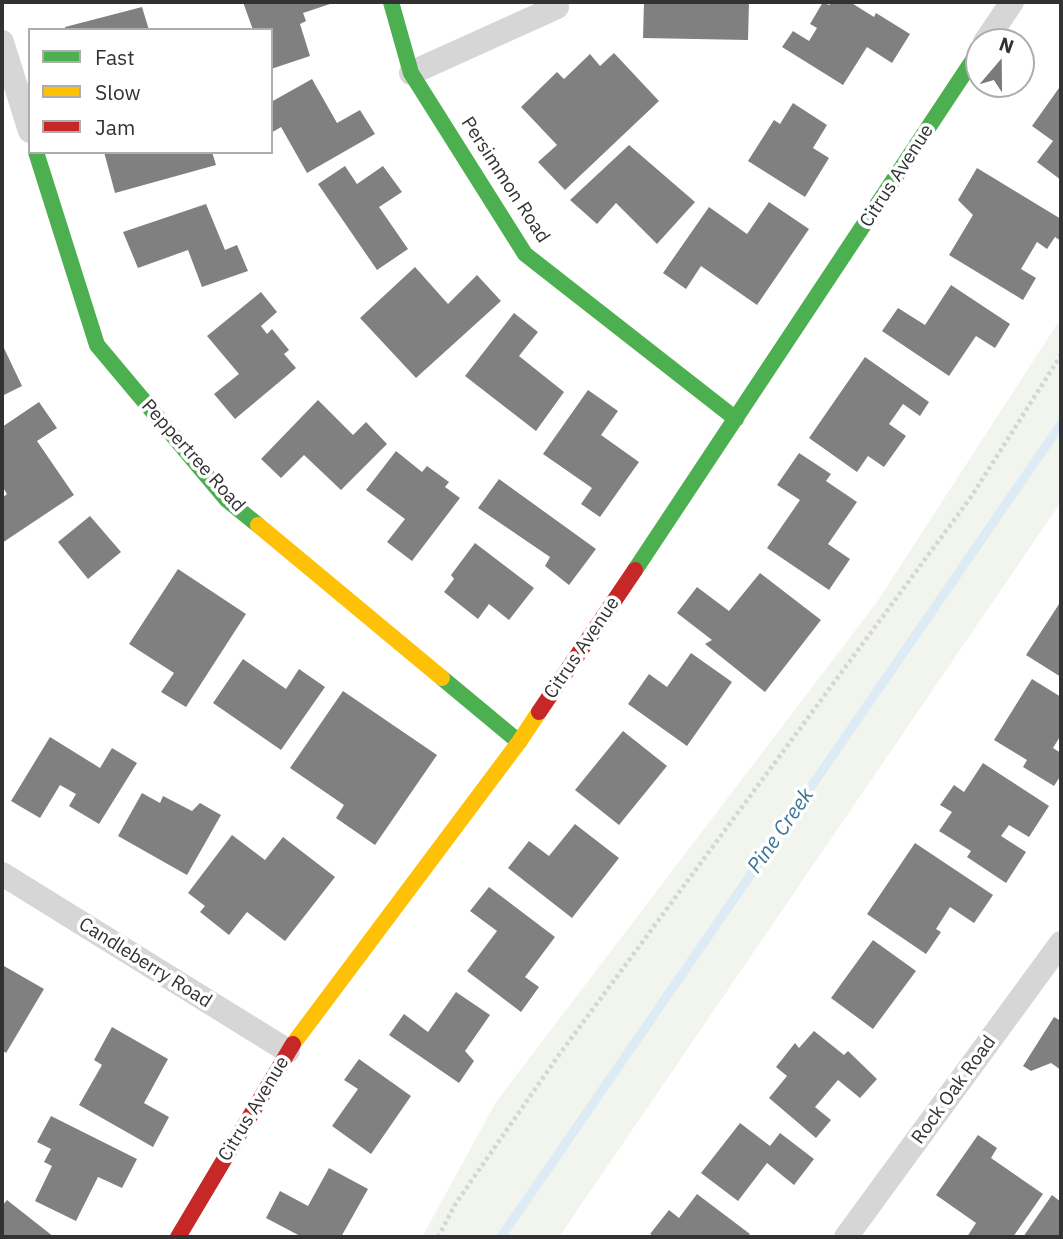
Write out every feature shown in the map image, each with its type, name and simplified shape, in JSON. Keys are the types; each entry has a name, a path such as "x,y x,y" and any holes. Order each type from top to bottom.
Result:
{"street":[{"name":"Persimmon Road","path":"391,2 411,73 525,254 736,419"},
{"path":"994,28 1012,2"},
{"path":"411,73 557,7"},
{"path":"2,42 28,125"},
{"name":"Citrus Avenue","path":"178,1237 288,1051 519,742 965,72"},
{"name":"Peppertree Road","path":"37,154 97,345 227,500 519,742"},
{"name":"Candleberry Road","path":"2,874 288,1051"},
{"name":"Rock Oak Road","path":"846,1237 1061,943"}],"path":[{"path":"438,1237 456,1203 556,1059 971,497 1061,355"}],"shaded area":[{"path":"1061,318 1061,502 559,1237 422,1237 496,1102 877,602"}],"building":[{"path":"243,2 330,4 303,13 306,21 300,24 310,56 273,68 273,28 252,28"},
{"path":"644,2 749,2 748,40 643,38"},
{"path":"823,2 829,5 832,2 850,2 874,17 876,13 910,34 892,63 867,47 843,85 782,47 793,31 809,41 817,28 810,24"},
{"path":"142,7 148,28 65,28"},
{"path":"614,53 659,101 565,190 538,162 557,145 521,107 557,72 564,79 590,54 600,66"},
{"path":"312,79 337,123 360,110 375,134 307,173 281,127 273,132 273,101"},
{"path":"1059,88 1061,180 1037,162 1053,141 1032,126"},
{"path":"793,103 827,125 813,148 829,158 805,197 748,161 774,120 780,124"},
{"path":"629,145 695,202 657,244 616,203 597,224 570,200"},
{"path":"105,154 213,154 216,165 115,193"},
{"path":"345,166 357,184 383,166 402,192 379,207 408,249 377,270 318,184"},
{"path":"977,168 1061,219 1061,241 1055,237 1047,249 1037,242 1021,269 1036,278 1023,300 949,255 973,215 958,200"},
{"path":"769,202 809,229 757,305 701,266 686,289 663,273 709,207 747,234"},
{"path":"206,204 225,250 237,245 248,271 202,287 188,250 138,268 123,232"},
{"path":"415,267 448,304 477,275 501,301 416,378 360,318"},
{"path":"951,285 1010,324 995,348 976,336 949,376 882,331 898,308 925,325"},
{"path":"261,292 277,312 261,326 267,334 272,329 289,350 284,354 296,368 235,419 214,394 239,374 207,336"},
{"path":"514,313 538,332 519,356 564,392 536,431 465,376"},
{"path":"2,344 22,386 2,396"},
{"path":"865,357 929,402 920,416 903,404 889,424 906,436 884,467 868,456 857,472 809,438"},
{"path":"588,390 618,411 601,435 639,462 600,517 581,504 592,488 543,454"},
{"path":"318,400 353,435 366,422 387,444 341,490 304,455 281,478 261,459"},
{"path":"39,402 57,428 37,441 74,495 2,543 2,498 7,494 2,486 2,427"},
{"path":"396,451 422,472 427,466 449,482 445,487 460,498 412,561 387,542 405,519 366,490"},
{"path":"799,453 831,474 826,481 857,502 828,544 850,559 829,590 767,548 800,500 777,485"},
{"path":"499,479 596,549 569,585 545,566 550,557 478,508"},
{"path":"90,516 121,552 88,579 58,542"},
{"path":"475,543 534,588 509,620 489,604 478,619 444,592 454,579 451,575"},
{"path":"178,569 246,614 186,707 161,692 174,673 129,644"},
{"path":"760,573 821,620 765,692 705,644 712,640 677,613 697,587 729,611"},
{"path":"1061,601 1061,677 1026,655"},
{"path":"691,653 732,682 687,746 628,704 649,674 667,687"},
{"path":"243,659 286,689 299,669 325,687 281,750 213,703"},
{"path":"1032,679 1061,697 1061,735 1053,748 1061,753 1061,775 1054,786 1023,767 1027,760 994,740"},
{"path":"343,691 437,755 375,845 336,818 344,805 290,768"},
{"path":"623,731 667,766 619,825 575,790"},
{"path":"50,737 100,768 112,748 137,763 99,824 69,806 76,794 60,785 40,818 11,801"},
{"path":"983,763 1049,806 1029,837 1009,825 1001,836 1026,852 1006,883 967,857 971,851 939,831 952,812 940,805 954,785 964,792"},
{"path":"142,793 160,803 163,796 192,811 200,803 221,815 187,875 118,836"},
{"path":"575,824 619,858 572,918 508,868 529,841 549,856"},
{"path":"232,835 265,860 283,837 335,877 285,941 247,912 229,935 200,912 205,906 188,893"},
{"path":"915,843 993,895 974,923 950,907 936,929 941,932 926,954 867,914"},
{"path":"489,887 555,937 525,977 539,987 521,1012 467,971 497,931 470,911"},
{"path":"873,940 916,971 873,1029 831,998"},
{"path":"4,966 44,989 6,1053 2,1050"},
{"path":"456,992 490,1015 465,1051 474,1061 459,1083 389,1035 404,1014 428,1032"},
{"path":"1054,1017 1061,1021 1061,1070 1051,1063 1031,1071 1023,1066"},
{"path":"112,1027 168,1059 144,1103 169,1117 153,1147 79,1105 102,1065 94,1060"},
{"path":"814,1031 844,1055 848,1051 877,1079 860,1098 838,1080 815,1107 831,1120 816,1138 769,1098 787,1076 776,1067 795,1043 799,1048"},
{"path":"359,1059 411,1096 371,1154 332,1126 358,1089 344,1080"},
{"path":"51,1116 137,1159 122,1188 98,1177 76,1221 35,1201 52,1166 44,1162 51,1149 37,1142"},
{"path":"740,1123 770,1146 780,1133 814,1159 794,1185 767,1163 738,1201 701,1173"},
{"path":"978,1135 997,1148 991,1158 1043,1194 1013,1237 967,1237 976,1223 936,1195"},
{"path":"329,1168 368,1189 341,1237 302,1237 266,1218 280,1191 308,1206"},
{"path":"697,1194 750,1234 747,1237 655,1237 650,1234 669,1210 679,1218"},
{"path":"1052,1195 1061,1202 1061,1237 1023,1237"},
{"path":"7,1200 54,1237 2,1237 2,1206"}],"waterway":[{"name":"Pine Creek","path":"501,1237 1061,424"}],"traffic: fast":[{"path":"391,2 411,73 525,254 736,419"},
{"path":"635,570 965,72"},
{"path":"37,154 97,345 227,500 258,525"},
{"path":"442,678 519,742"}],"traffic: slow":[{"path":"258,525 442,678"},
{"path":"293,1044 539,712"}],"traffic: jam":[{"path":"539,712 635,570"},
{"path":"178,1237 293,1044"}]}
